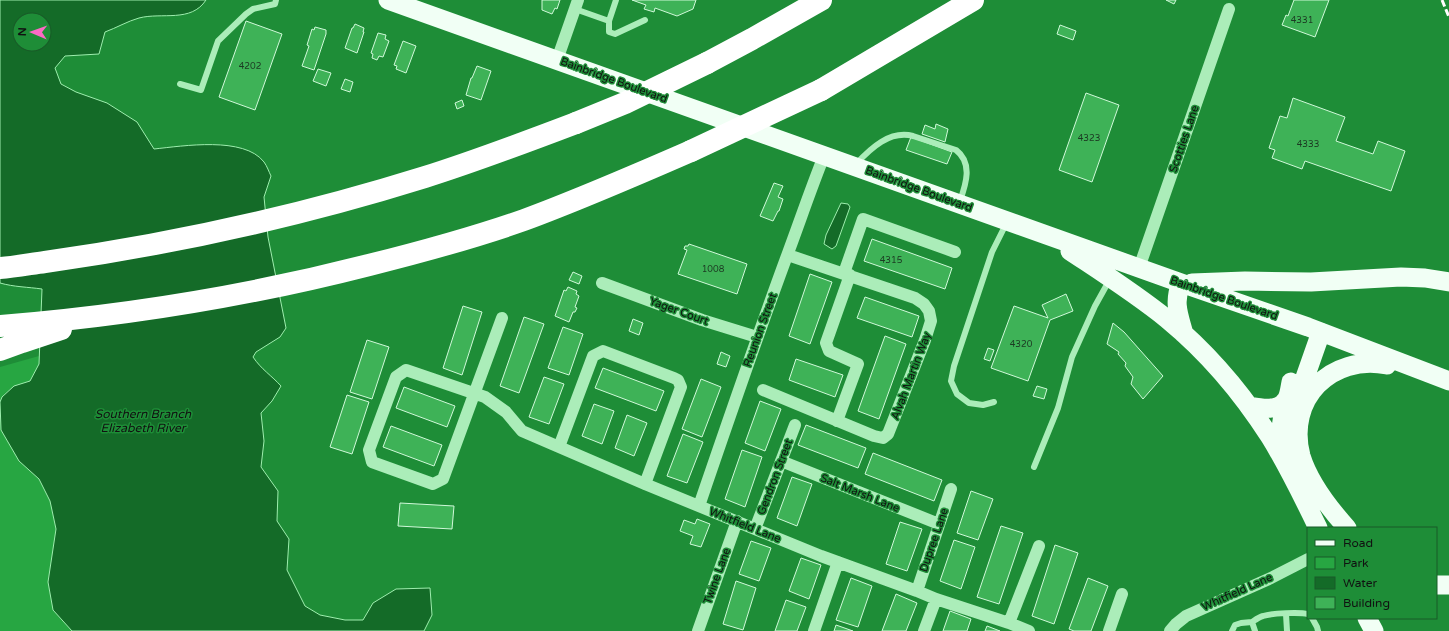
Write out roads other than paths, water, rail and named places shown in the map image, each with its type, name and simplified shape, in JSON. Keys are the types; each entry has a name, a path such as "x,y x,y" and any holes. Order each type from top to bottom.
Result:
{"highway":[{"path":"0,268 77,258 161,244 248,226 425,177 491,155 624,103 707,63 820,0"},
{"path":"0,350 11,331 260,290 410,255 524,220 691,151 821,90 973,0"},
{"path":"0,256 46,262"}],"main road":[{"name":"Bainbridge Boulevard","path":"388,0 1315,330 1449,381"},
{"path":"1045,234 1149,305 1184,334 1221,371 1249,406 1270,438 1300,490 1318,527"},
{"path":"1184,334 1176,304 1177,292 1181,283 1245,281 1311,282 1401,277 1425,278 1449,282"},
{"path":"1300,490 1288,457 1282,433 1282,416 1285,401 1315,330"},
{"path":"1315,330 1292,414 1292,430 1294,441 1309,474 1334,514 1346,527"},
{"path":"1301,457 1298,427 1302,409 1313,390 1321,381 1332,373 1350,365 1363,362 1380,363 1424,372"},
{"path":"1249,406 1274,408 1285,401"},
{"path":"1437,585 1449,585"},
{"path":"1368,619 1374,631"}],"street":[{"path":"557,60 576,5"},
{"name":"Scotties Lane","path":"1139,268 1229,9"},
{"name":"Reunion Street","path":"699,506 757,337 788,255 809,192 824,156"},
{"path":"837,421 858,364 829,351 826,343 863,219 955,252"},
{"name":"Alvah Martin Way","path":"763,390 874,436 883,438 888,434 931,321 929,311 924,304 915,298 788,255"},
{"name":"Yager Court","path":"602,283 702,320 757,337"},
{"path":"475,394 502,318"},
{"path":"559,447 593,356 603,351 674,378 678,380 681,387 645,484"},
{"name":"Whitfield Lane","path":"475,394 443,479 433,484 372,462 369,450 393,385 396,377 406,370 485,397 506,412 522,431 645,484 838,562 917,590 936,599 1009,623 1028,631"},
{"name":"Gendron Street","path":"755,529 795,425"},
{"name":"Salt Marsh Lane","path":"781,462 939,524"},
{"name":"Dupree Lane","path":"917,590 951,489"},
{"name":"Twine Lane","path":"698,631 737,522"},
{"path":"1009,623 1039,546"},
{"name":"Whitfield Lane","path":"1170,631 1186,616 1271,578 1307,560"},
{"path":"814,631 838,562"},
{"path":"1109,631 1122,594"},
{"path":"924,631 936,599"}],"lane":[{"path":"180,84 201,90 218,41 253,9 275,4 276,0"},
{"path":"616,0 609,21 609,32 615,34 645,20"},
{"path":"576,5 609,21"},
{"path":"853,166 876,145 899,134 913,136 956,150 962,155 967,164 964,190 959,204"},
{"path":"994,402 983,405 969,403 957,394 951,381 954,366 992,252 1007,221"},
{"path":"1034,467 1058,408 1072,357 1095,306 1111,278"},
{"path":"1232,631 1235,625 1252,622 1263,616 1275,613 1307,614"},
{"path":"1286,614 1287,631"},
{"path":"1313,619 1318,631"},
{"path":"1252,622 1255,631"}],"water":[{"name":"Southern Branch Elizabeth River","path":"0,0 206,0 200,7 192,12 139,18 105,32 99,54 65,56 55,68 61,84 76,92 107,103 137,122 154,149 196,145 228,146 255,154 264,162 271,176 264,197 268,237 286,328 280,337 256,352 253,357 259,365 281,386 272,401 261,413 264,441 261,467 278,491 277,521 289,539 287,570 305,606 320,615 345,620 363,620 373,603 396,589 430,588 432,615 424,631 72,631 53,610 48,582 56,529 50,501 39,479 19,461 1,430 0,402 2,397 14,386 30,381 39,364 42,289 0,283"},
{"path":"841,203 848,204 850,207 836,246 832,249 824,244 826,235"}],"railway":[{"path":"1442,0 1449,17"}]}
